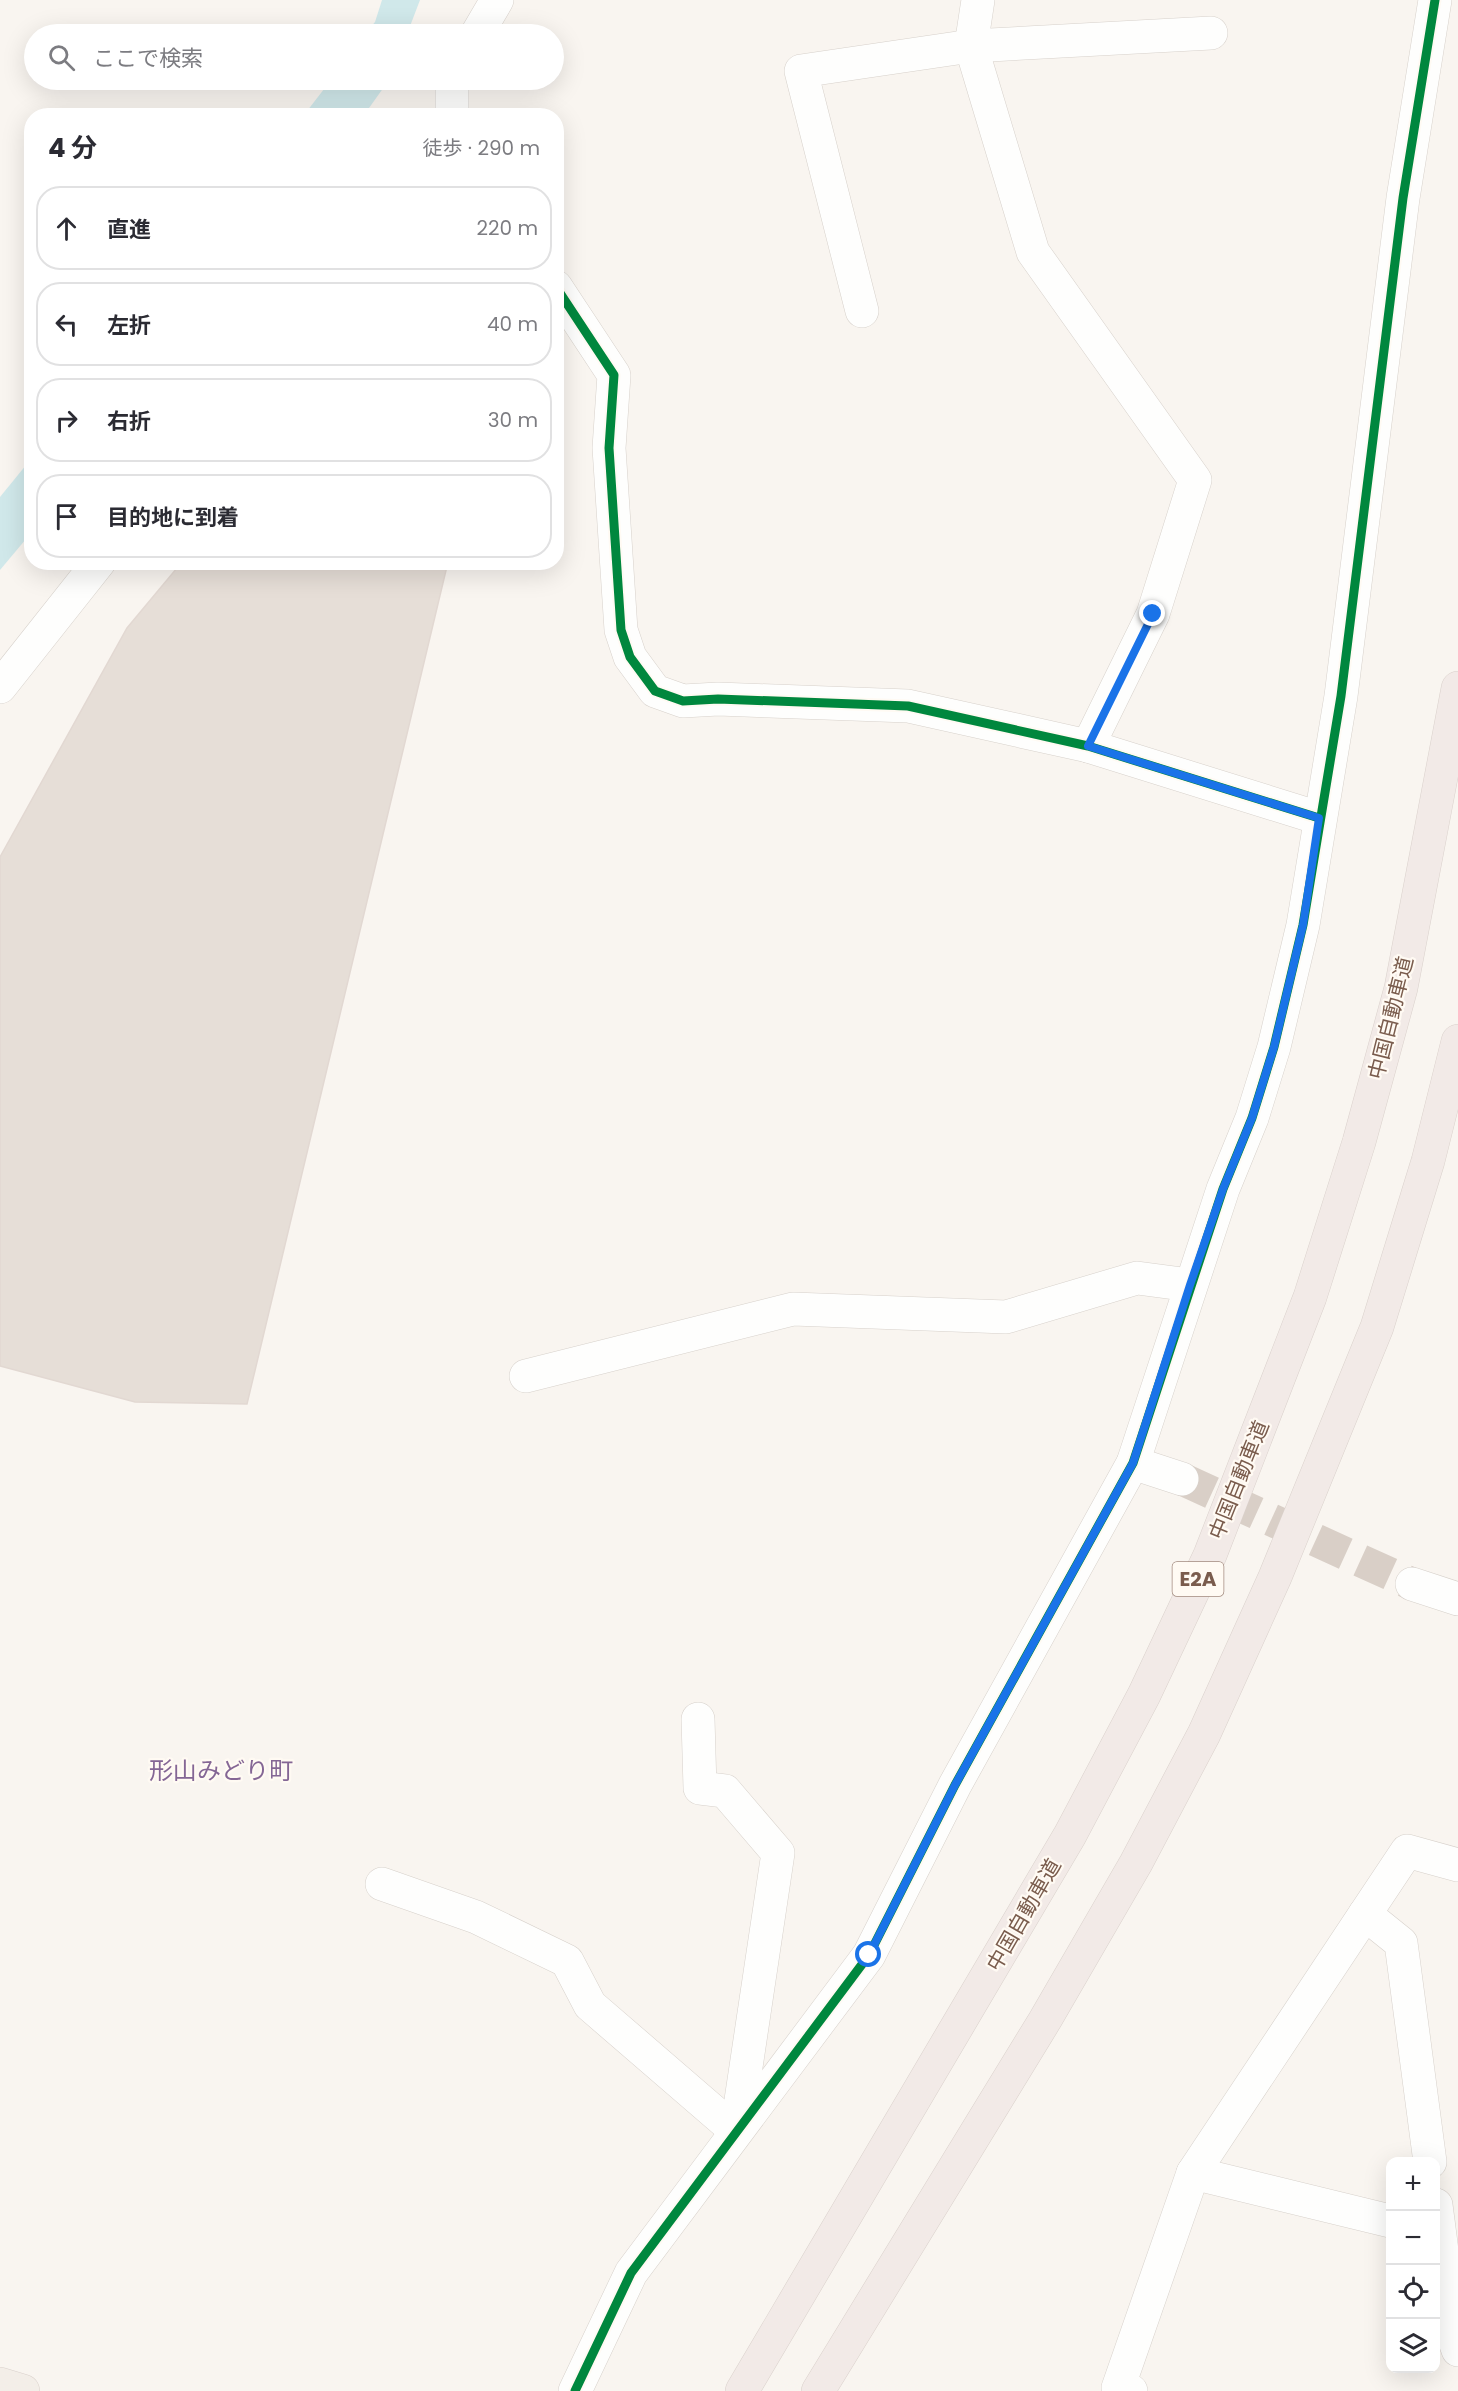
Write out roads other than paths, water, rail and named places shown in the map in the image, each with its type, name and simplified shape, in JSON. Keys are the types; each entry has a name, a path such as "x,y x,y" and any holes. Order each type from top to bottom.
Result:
{"highway":[{"name":"中国自動車道","path":"742,2391 1070,1835 1144,1695 1210,1555 1310,1297 1359,1142 1401,988 1458,688"},
{"path":"818,2391 1046,2020 1136,1863 1204,1734 1275,1577 1377,1327 1428,1161 1458,1041"}],"main road":[{"path":"0,2385 22,2391"}],"street":[{"path":"483,24 497,0"},
{"path":"978,0 970,46 1033,252 1195,480 1153,614 1088,746"},
{"path":"575,2391 631,2274 869,1955 955,1785 1133,1463 1223,1189 1252,1118 1274,1047 1303,925 1341,696 1403,198 1435,0"},
{"path":"862,311 801,71 970,46 1211,33"},
{"path":"451,108 452,90"},
{"path":"564,299 614,375 609,448 621,630 630,657 655,690 683,701 718,699 908,706 1088,746 1319,818"},
{"path":"0,687 93,570"},
{"path":"526,1376 793,1309 1006,1317 1137,1278 1190,1285"},
{"path":"1133,1463 1182,1479"},
{"path":"1412,1584 1458,1599"},
{"path":"698,1719 700,1788 724,1791 778,1852 736,2132"},
{"path":"1131,2391 1118,2388 1193,2173 1407,1851 1458,1864"},
{"path":"382,1884 476,1917 567,1961 590,2005 736,2132"},
{"path":"1365,1914 1401,1943 1429,2157"},
{"path":"1193,2173 1386,2221"},
{"path":"1440,2245 1453,2336 1458,2350"}],"water":[{"path":"382,0 420,0 411,24 373,24"},
{"path":"323,90 382,90 369,108 309,108"},
{"path":"24,468 24,541 0,570 0,497"}],"tunnel":[{"path":"1182,1479 1412,1584"}],"district":[{"name":"形山みどり町","path":"221,1771"}]}
